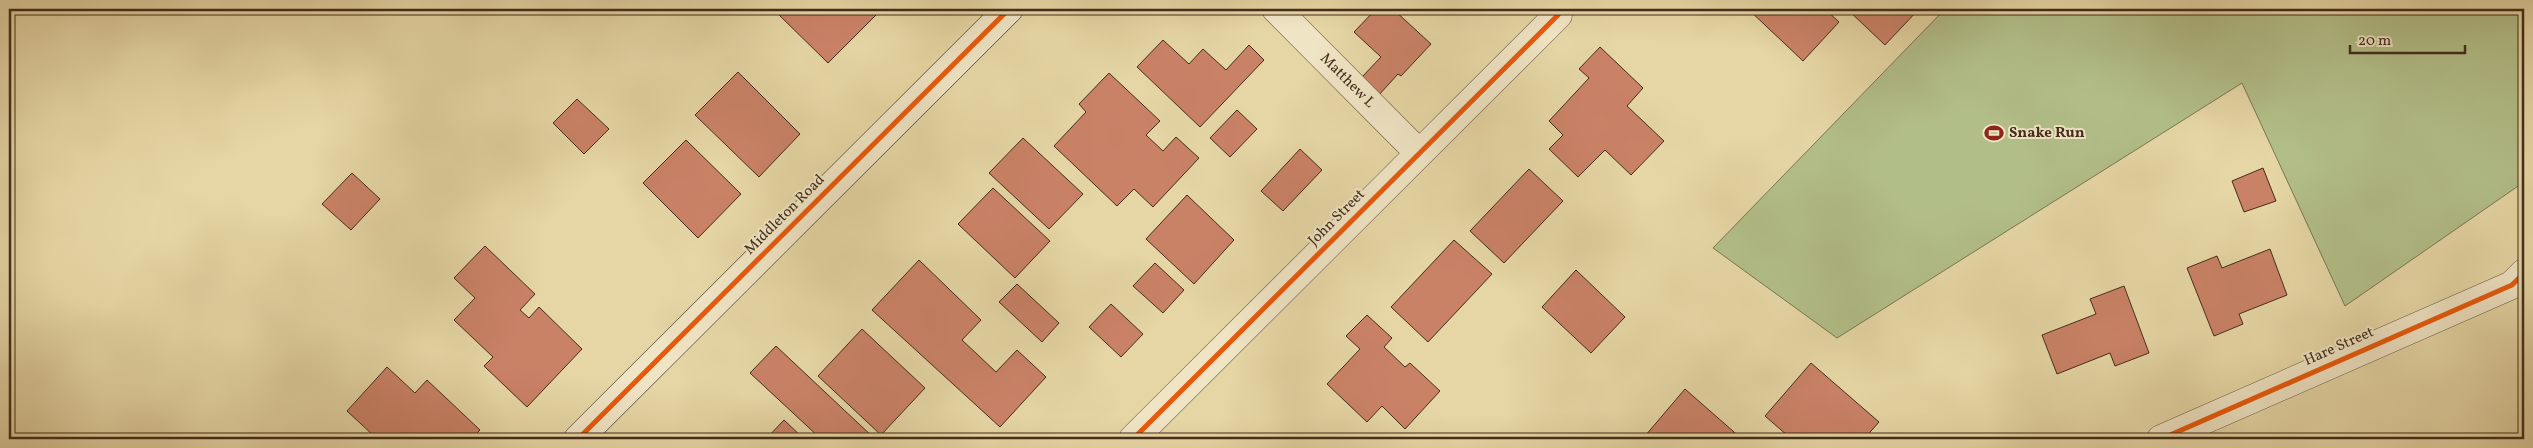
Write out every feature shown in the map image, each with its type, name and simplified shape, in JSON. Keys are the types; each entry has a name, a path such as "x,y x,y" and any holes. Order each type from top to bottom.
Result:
{"street":[{"name":"Middleton Road","path":"578,439 1009,9"},
{"name":"Matthew L","path":"1276,9 1419,153"},
{"name":"John Street","path":"1133,439 1558,14"},
{"name":"Hare Street","path":"2161,439 2512,286 2524,273"}],"green space":[{"name":"Snake Run","path":"1945,9 2524,9 2524,182 2345,306 2242,83 1837,338 1713,248"}],"building":[{"path":"773,9 882,9 828,63"},
{"path":"1376,9 1393,9 1431,44 1401,76 1398,74 1378,96 1360,79 1381,57 1354,32"},
{"path":"1475,9 1486,9 1481,14"},
{"path":"1748,9 1825,9 1839,22 1803,61"},
{"path":"1847,9 1919,9 1885,45"},
{"path":"1163,40 1189,64 1203,49 1226,70 1249,45 1264,60 1200,127 1137,67"},
{"path":"1600,47 1643,88 1627,106 1664,141 1631,175 1605,150 1578,177 1549,149 1563,135 1549,121 1589,78 1579,69"},
{"path":"738,72 800,134 759,177 695,115"},
{"path":"1109,73 1160,121 1146,135 1163,151 1176,137 1199,158 1153,207 1134,189 1117,206 1054,146 1086,112 1079,104"},
{"path":"577,99 609,129 584,154 553,123"},
{"path":"1237,110 1257,129 1230,157 1210,138"},
{"path":"1023,138 1083,194 1049,229 989,173"},
{"path":"686,140 741,194 698,238 643,183"},
{"path":"1300,149 1322,170 1283,211 1261,191"},
{"path":"2263,168 2276,201 2244,212 2232,181"},
{"path":"1529,169 1563,201 1504,263 1470,231"},
{"path":"352,173 380,199 351,230 322,204"},
{"path":"993,188 1050,241 1015,278 958,224"},
{"path":"1187,195 1234,240 1194,284 1146,239"},
{"path":"1454,240 1492,274 1428,342 1391,307"},
{"path":"485,246 535,294 520,310 529,318 539,307 582,349 527,407 484,366 493,357 454,320 475,298 454,278"},
{"path":"2270,249 2287,295 2239,314 2243,324 2214,336 2187,268 2217,256 2222,268"},
{"path":"919,260 981,320 962,340 996,372 1017,350 1046,377 1000,427 872,310"},
{"path":"1155,263 1184,290 1163,313 1133,286"},
{"path":"1576,270 1625,317 1591,353 1542,307"},
{"path":"1017,284 1059,323 1042,342 999,302"},
{"path":"2124,286 2149,353 2115,366 2110,353 2057,374 2042,335 2096,314 2090,299"},
{"path":"1111,304 1143,334 1121,357 1089,327"},
{"path":"1367,315 1392,338 1384,347 1405,367 1410,363 1440,391 1405,429 1382,406 1367,422 1327,384 1360,349 1346,336"},
{"path":"862,329 925,388 881,435 818,376"},
{"path":"776,346 875,439 821,439 750,373"},
{"path":"1811,363 1879,422 1864,439 1786,439 1788,436 1765,416"},
{"path":"387,367 415,393 427,380 480,430 471,439 371,439 374,436 347,411"},
{"path":"1685,389 1742,439 1649,439 1645,436"},
{"path":"784,420 804,439 766,439"},
{"path":"339,434 345,439 334,439"}],"cycle path":[{"path":"578,439 1009,9"},
{"path":"1133,439 1558,15"},
{"path":"2161,439 2512,285 2524,273"}],"place":[{"name":"Snake Run","path":"1994,133"}]}
